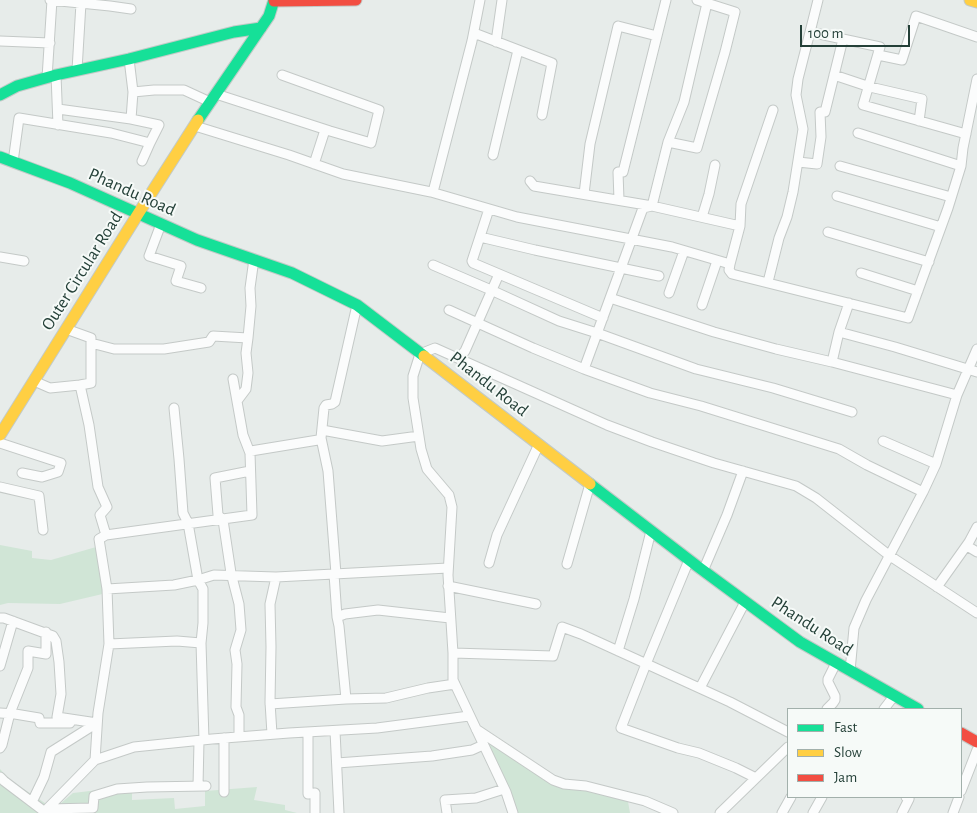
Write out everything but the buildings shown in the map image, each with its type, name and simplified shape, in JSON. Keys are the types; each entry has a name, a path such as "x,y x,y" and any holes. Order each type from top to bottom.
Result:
{"main road":[{"path":"273,0 336,2 356,0"},
{"name":"Outer Circular Road","path":"0,435 138,214 261,28 268,16 273,0"},
{"path":"970,0 977,2"},
{"path":"0,94 17,86 51,76 234,32 261,28"},
{"name":"Phandu Road","path":"0,157 70,184 197,240 292,273 357,305 703,571 800,642 913,708"},
{"path":"962,734 977,742"}],"street":[{"path":"58,125 58,109 51,76 51,0 132,9"},
{"path":"433,192 474,33 480,0"},
{"path":"496,42 502,0"},
{"path":"619,200 618,172 623,172 666,0"},
{"path":"668,142 697,148 735,12 697,0"},
{"path":"768,282 789,208 798,162 803,129 796,95 798,79 818,0"},
{"path":"77,70 81,3"},
{"path":"652,206 668,142 684,102 708,3"},
{"path":"878,55 902,60 916,16 977,37"},
{"path":"584,194 590,144 618,26 657,36"},
{"path":"810,32 880,47 863,105 966,134"},
{"path":"474,33 552,63 542,115"},
{"path":"798,162 818,164 821,137 820,112 825,112 843,39"},
{"path":"0,41 50,43"},
{"path":"493,155 518,50"},
{"path":"128,59 133,92 131,119"},
{"path":"133,92 184,90 371,143 379,110 282,75"},
{"path":"834,75 868,87 922,99 919,120"},
{"path":"773,110 741,204 740,226 729,270 732,274 908,318 961,166 977,79"},
{"path":"58,109 131,119 159,125 142,160"},
{"path":"13,162 19,118 111,133 150,143"},
{"path":"195,126 343,174 433,192 517,217 631,239 730,264"},
{"path":"314,164 325,130"},
{"path":"858,133 961,166"},
{"path":"702,217 715,165"},
{"path":"840,166 951,197"},
{"path":"530,181 534,186 652,206 740,226"},
{"path":"837,196 941,227"},
{"path":"584,369 643,208 652,206"},
{"path":"489,209 472,261 473,263 603,318"},
{"path":"162,224 149,256 181,266 176,281 201,288"},
{"path":"828,232 929,262"},
{"path":"480,237 659,276"},
{"path":"669,293 684,251"},
{"path":"0,257 24,261"},
{"path":"237,401 246,389 248,374 246,353 251,306 250,288 254,259"},
{"path":"702,305 717,261"},
{"path":"433,265 559,321 696,369 773,388 852,412"},
{"path":"861,273 918,291"},
{"path":"460,358 465,351 499,274"},
{"path":"610,298 714,332 957,394"},
{"path":"832,362 839,332 849,303"},
{"path":"346,699 340,626 337,617 328,471 321,434 324,408 326,405 335,402 357,305"},
{"path":"449,310 533,348 650,393 701,406 839,449 923,492"},
{"path":"34,380 50,388 91,383 91,338 66,329"},
{"path":"839,332 972,371"},
{"path":"91,343 114,349 164,350 209,342 213,336 248,338"},
{"path":"512,813 504,789 453,680 448,586 452,507 448,495 427,469 420,449 413,398 413,376 420,354 435,348 607,425 661,445 796,486 816,498 890,556 977,613"},
{"path":"850,671 854,628 866,600 936,464 957,394 972,371 977,349"},
{"path":"95,760 98,713 109,644 107,589 99,539 106,535 252,515 250,453 243,435 233,379"},
{"path":"80,385 98,487 107,507 100,515 106,535"},
{"path":"0,777 46,812 93,808 94,796 117,789 202,786 203,589 198,580 188,523 183,513 174,408"},
{"path":"321,434 382,441 418,436"},
{"path":"250,453 251,451 318,440 321,434"},
{"path":"883,441 936,464"},
{"path":"0,443 61,462 58,472 42,476 22,473"},
{"path":"488,563 497,535 538,444"},
{"path":"239,737 239,715 236,707 237,664 235,650 241,630 239,604 231,575 223,520 218,515 215,478 250,471"},
{"path":"703,571 743,471"},
{"path":"567,564 590,484"},
{"path":"0,487 39,496 43,530"},
{"path":"937,587 967,546 977,527"},
{"path":"618,651 634,599 651,531"},
{"path":"967,546 977,552"},
{"path":"690,560 646,664 622,728 671,746 699,753 756,778"},
{"path":"107,589 174,585 214,575 276,577 448,568"},
{"path":"272,734 270,704 272,647 270,604 276,577"},
{"path":"448,586 536,604"},
{"path":"700,688 745,602"},
{"path":"337,617 345,614 378,610 450,618"},
{"path":"0,618 46,632 53,636 56,641 59,662 60,694 57,717 98,723"},
{"path":"0,666 13,621"},
{"path":"453,653 553,656 562,627 700,688 787,731"},
{"path":"0,748 10,713 28,668 28,652 46,654 46,632"},
{"path":"109,644 177,641 202,643"},
{"path":"828,708 835,700 828,678 836,663"},
{"path":"270,704 386,698 455,684"},
{"path":"885,708 894,696"},
{"path":"0,712 40,718 40,723 98,723"},
{"path":"46,812 95,760 134,748 272,734 377,728 469,716"},
{"path":"32,802 44,777 51,752 98,723"},
{"path":"476,729 553,780 564,784 586,786 644,801 674,813"},
{"path":"335,730 339,813"},
{"path":"308,732 308,794 315,793 315,813"},
{"path":"224,738 224,792"},
{"path":"337,762 432,756 472,750 483,745"},
{"path":"720,813 787,748"},
{"path":"962,788 977,750"},
{"path":"447,813 445,800 476,798 504,789"},
{"path":"782,813 790,798"},
{"path":"813,813 821,798"},
{"path":"902,813 909,799 908,798"},
{"path":"953,813 959,798"}],"green space":[{"path":"0,545 32,551 32,558 51,560 103,545 111,592 60,604 8,603 0,605"},
{"path":"476,729 553,780 627,796 630,813 513,813"},
{"path":"0,769 10,780 54,809 73,793 132,786 132,800 174,798 175,809 205,806 205,791 257,787 254,800 285,805 285,810 297,813 0,813"}],"traffic: fast":[{"path":"198,120 269,16 274,0"},
{"path":"0,95 17,86 56,75 129,59 234,32 261,28"},
{"path":"0,157 70,183 197,240 292,273 357,305 424,356"},
{"path":"590,484 800,642 916,708"}],"traffic: slow":[{"path":"970,0 977,2"},
{"path":"0,435 198,120"},
{"path":"424,356 590,484"}],"traffic: jam":[{"path":"274,1 356,0"},
{"path":"962,734 977,742"}]}
